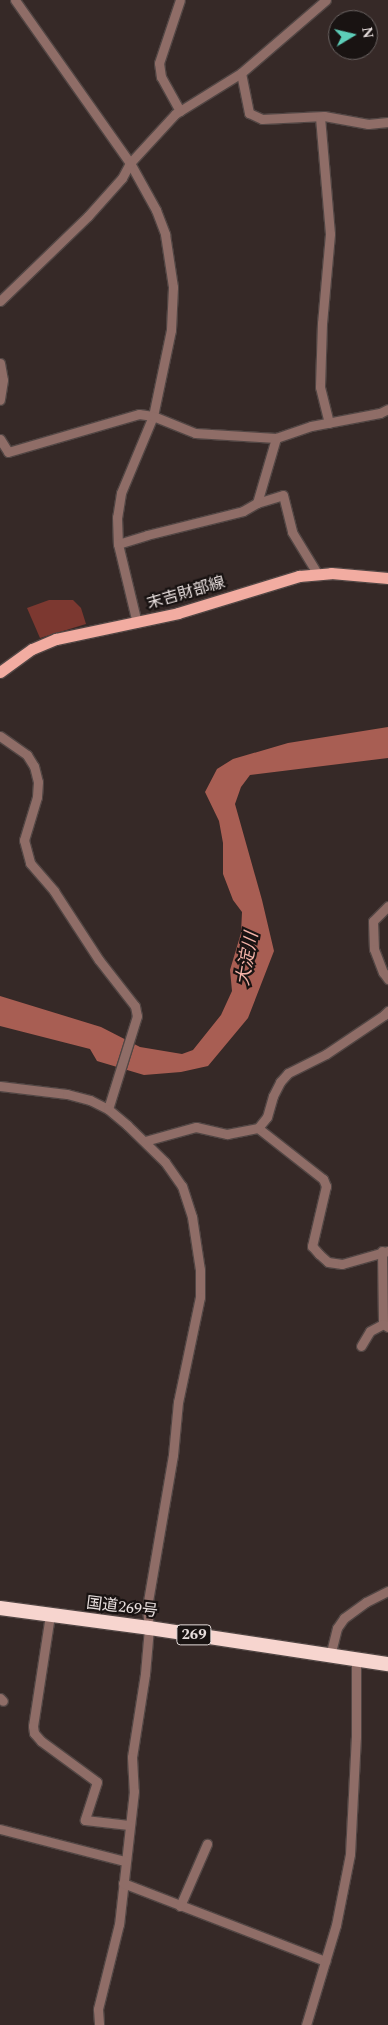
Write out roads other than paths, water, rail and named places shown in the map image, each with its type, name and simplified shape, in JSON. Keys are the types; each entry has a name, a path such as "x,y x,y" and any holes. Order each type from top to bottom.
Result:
{"highway":[{"name":"国道269号","path":"0,1608 388,1664"}],"main road":[{"name":"末吉財部線","path":"0,672 32,649 56,640 137,623 203,606 299,576 317,573 388,578"}],"street":[{"path":"15,0 130,163 156,210 165,234 174,287 171,330 153,416 121,493 118,517 118,544 137,623"},
{"path":"180,0 159,63 161,77 180,111"},
{"path":"0,301 88,216 122,178 130,163 180,111 241,72 326,0"},
{"path":"241,72 249,113 262,119 320,117 368,124 388,122"},
{"path":"320,117 330,234 322,322 320,387 329,423"},
{"path":"0,363 3,380 0,400"},
{"path":"0,440 8,452 138,414 153,416 195,433 276,438 311,426 380,413 388,409"},
{"path":"257,503 276,438"},
{"path":"118,544 243,511 257,503 283,495 292,532 317,573"},
{"path":"0,736 27,755 34,766 38,782 37,797 24,840 30,863 54,891 99,960 134,1006 137,1016 108,1110"},
{"path":"388,906 373,921 374,950 382,972 388,978"},
{"path":"145,1141 196,1127 228,1134 258,1128 267,1117 273,1096 280,1082 288,1073 326,1054 384,1015 388,1010"},
{"path":"0,1086 67,1094 90,1100 108,1110 145,1141 165,1162 182,1186 188,1202 198,1251 200,1297 178,1402 173,1455 147,1607 149,1628 145,1674 132,1757 134,1791 119,1924 98,2009 98,2025"},
{"path":"258,1128 323,1179 326,1186 312,1246 319,1254 328,1262 342,1264 385,1251 385,1326 370,1330 361,1346"},
{"path":"330,1656 337,1628 344,1618 366,1602 388,1591"},
{"path":"50,1615 33,1726 34,1733 40,1741 96,1782 85,1820 129,1825"},
{"path":"306,2025 336,1925 350,1854 356,1737 356,1660"},
{"path":"0,1829 125,1861"},
{"path":"180,1906 206,1844"},
{"path":"123,1883 325,1961"}],"water":[{"name":"大淀川","path":"388,727 388,758 250,775 241,787 235,804 274,951 248,1018 208,1066 181,1072 144,1075 97,1061 90,1049 0,1026 0,996 101,1027 140,1047 182,1054 193,1050 221,1015 232,991 230,970 241,933 242,912 233,900 223,874 223,843 219,821 205,792 217,769 233,759 288,743"}]}
